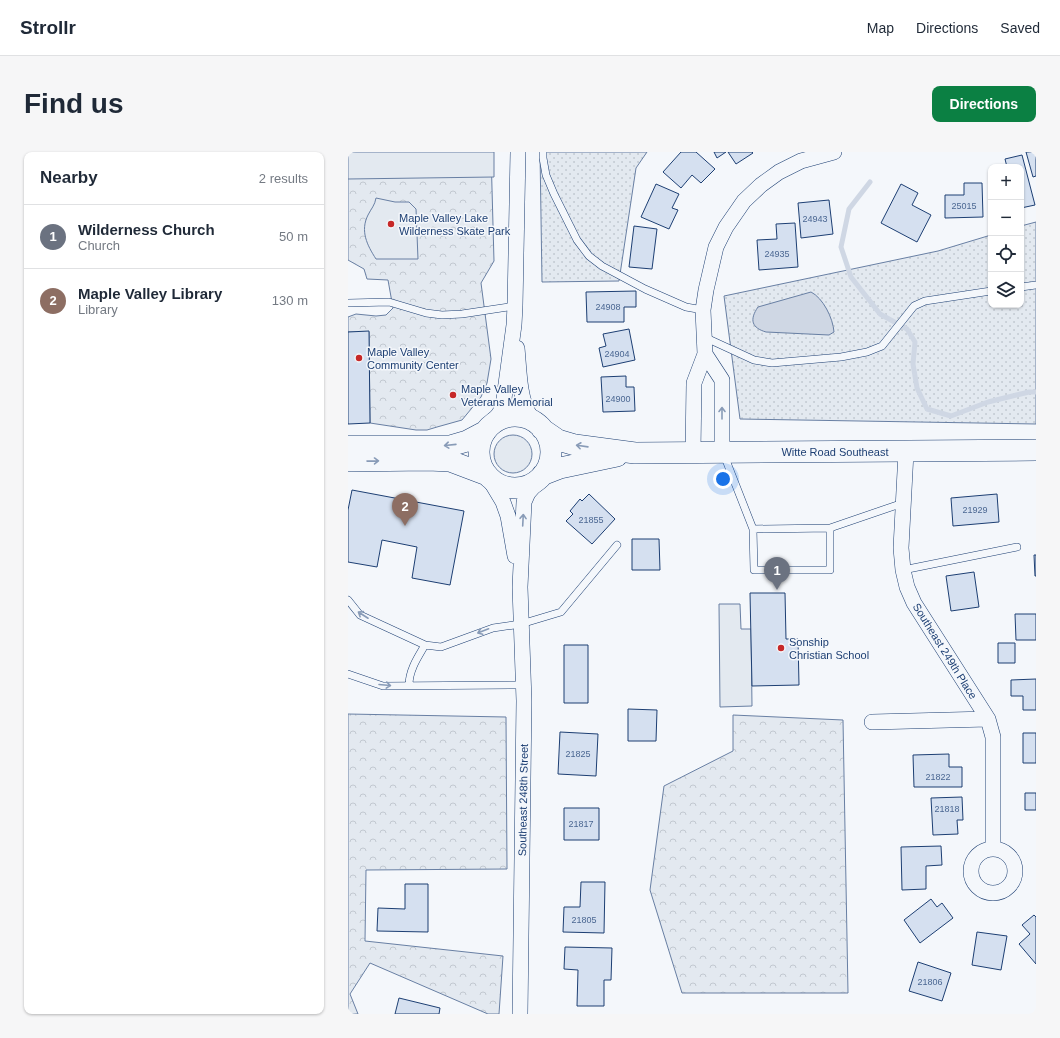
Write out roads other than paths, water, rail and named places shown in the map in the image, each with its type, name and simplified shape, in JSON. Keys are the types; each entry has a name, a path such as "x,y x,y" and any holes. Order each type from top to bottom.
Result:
{"street":[{"path":"487,476 480,462 478,453 479,444 486,430 499,414 503,406 514,325 518,152"},
{"path":"693,452 694,383 704,354 704,310 706,290 716,247 726,227 744,201 761,185 779,172 801,161 832,152"},
{"path":"348,461 450,461 487,476 502,487 515,488 528,486 542,476 548,468 551,456 551,445 547,435 529,413 522,392 514,325"},
{"path":"704,354 722,380 722,452"},
{"path":"348,446 450,446 467,441 486,430 496,421 507,416 519,416 530,419 541,427"},
{"name":"Witte Road Southeast","path":"541,427 558,440 575,445 635,453 1036,450"},
{"name":"Southeast 249th Place","path":"906,452 901,548 903,570 907,587 914,603 988,719 992,738 993,849"},
{"name":"Witte Road Southeast","path":"542,476 560,468 635,453"},
{"name":"Southeast 248th Street","path":"487,476 503,502 508,516 520,586"},
{"name":"Southeast 248th Street","path":"520,1014 524,685 520,586 524,502 528,493 542,476"},
{"path":"872,722 988,719"}],"lane":[{"path":"543,152 546,175 554,194 576,240 589,256 602,266 645,289 686,307 704,310"},
{"path":"1024,287 1036,285"},
{"path":"704,337 754,360 772,363 841,357 867,352 882,346 914,306 925,301 988,291"},
{"path":"348,303 389,302 426,313 442,315 462,314 515,306"},
{"path":"722,452 753,529 754,570 830,570 830,528"},
{"path":"753,529 830,528 903,503"},
{"path":"348,600 360,615 425,645 440,647 493,628 521,624 561,612 617,545"},
{"path":"903,570 1017,546"},
{"path":"410,685 409,677 425,645"},
{"path":"348,674 383,686 524,685"}],"waterway":[{"path":"870,182 849,209 841,247 851,277 880,314 907,329 915,342 913,364 917,388 927,409 951,416 988,402 1029,392 1036,392"}],"place":[{"name":"Maple Valley Lake Wilderness Skate Park","path":"391,224"},
{"name":"Maple Valley Community Center","path":"359,358"},
{"name":"Maple Valley Veterans Memorial","path":"453,395"},
{"name":"Maple Valley Library","path":"405,526"},
{"name":"Wilderness Church","path":"777,590"},
{"name":"Sonship Christian School","path":"781,648"}]}
